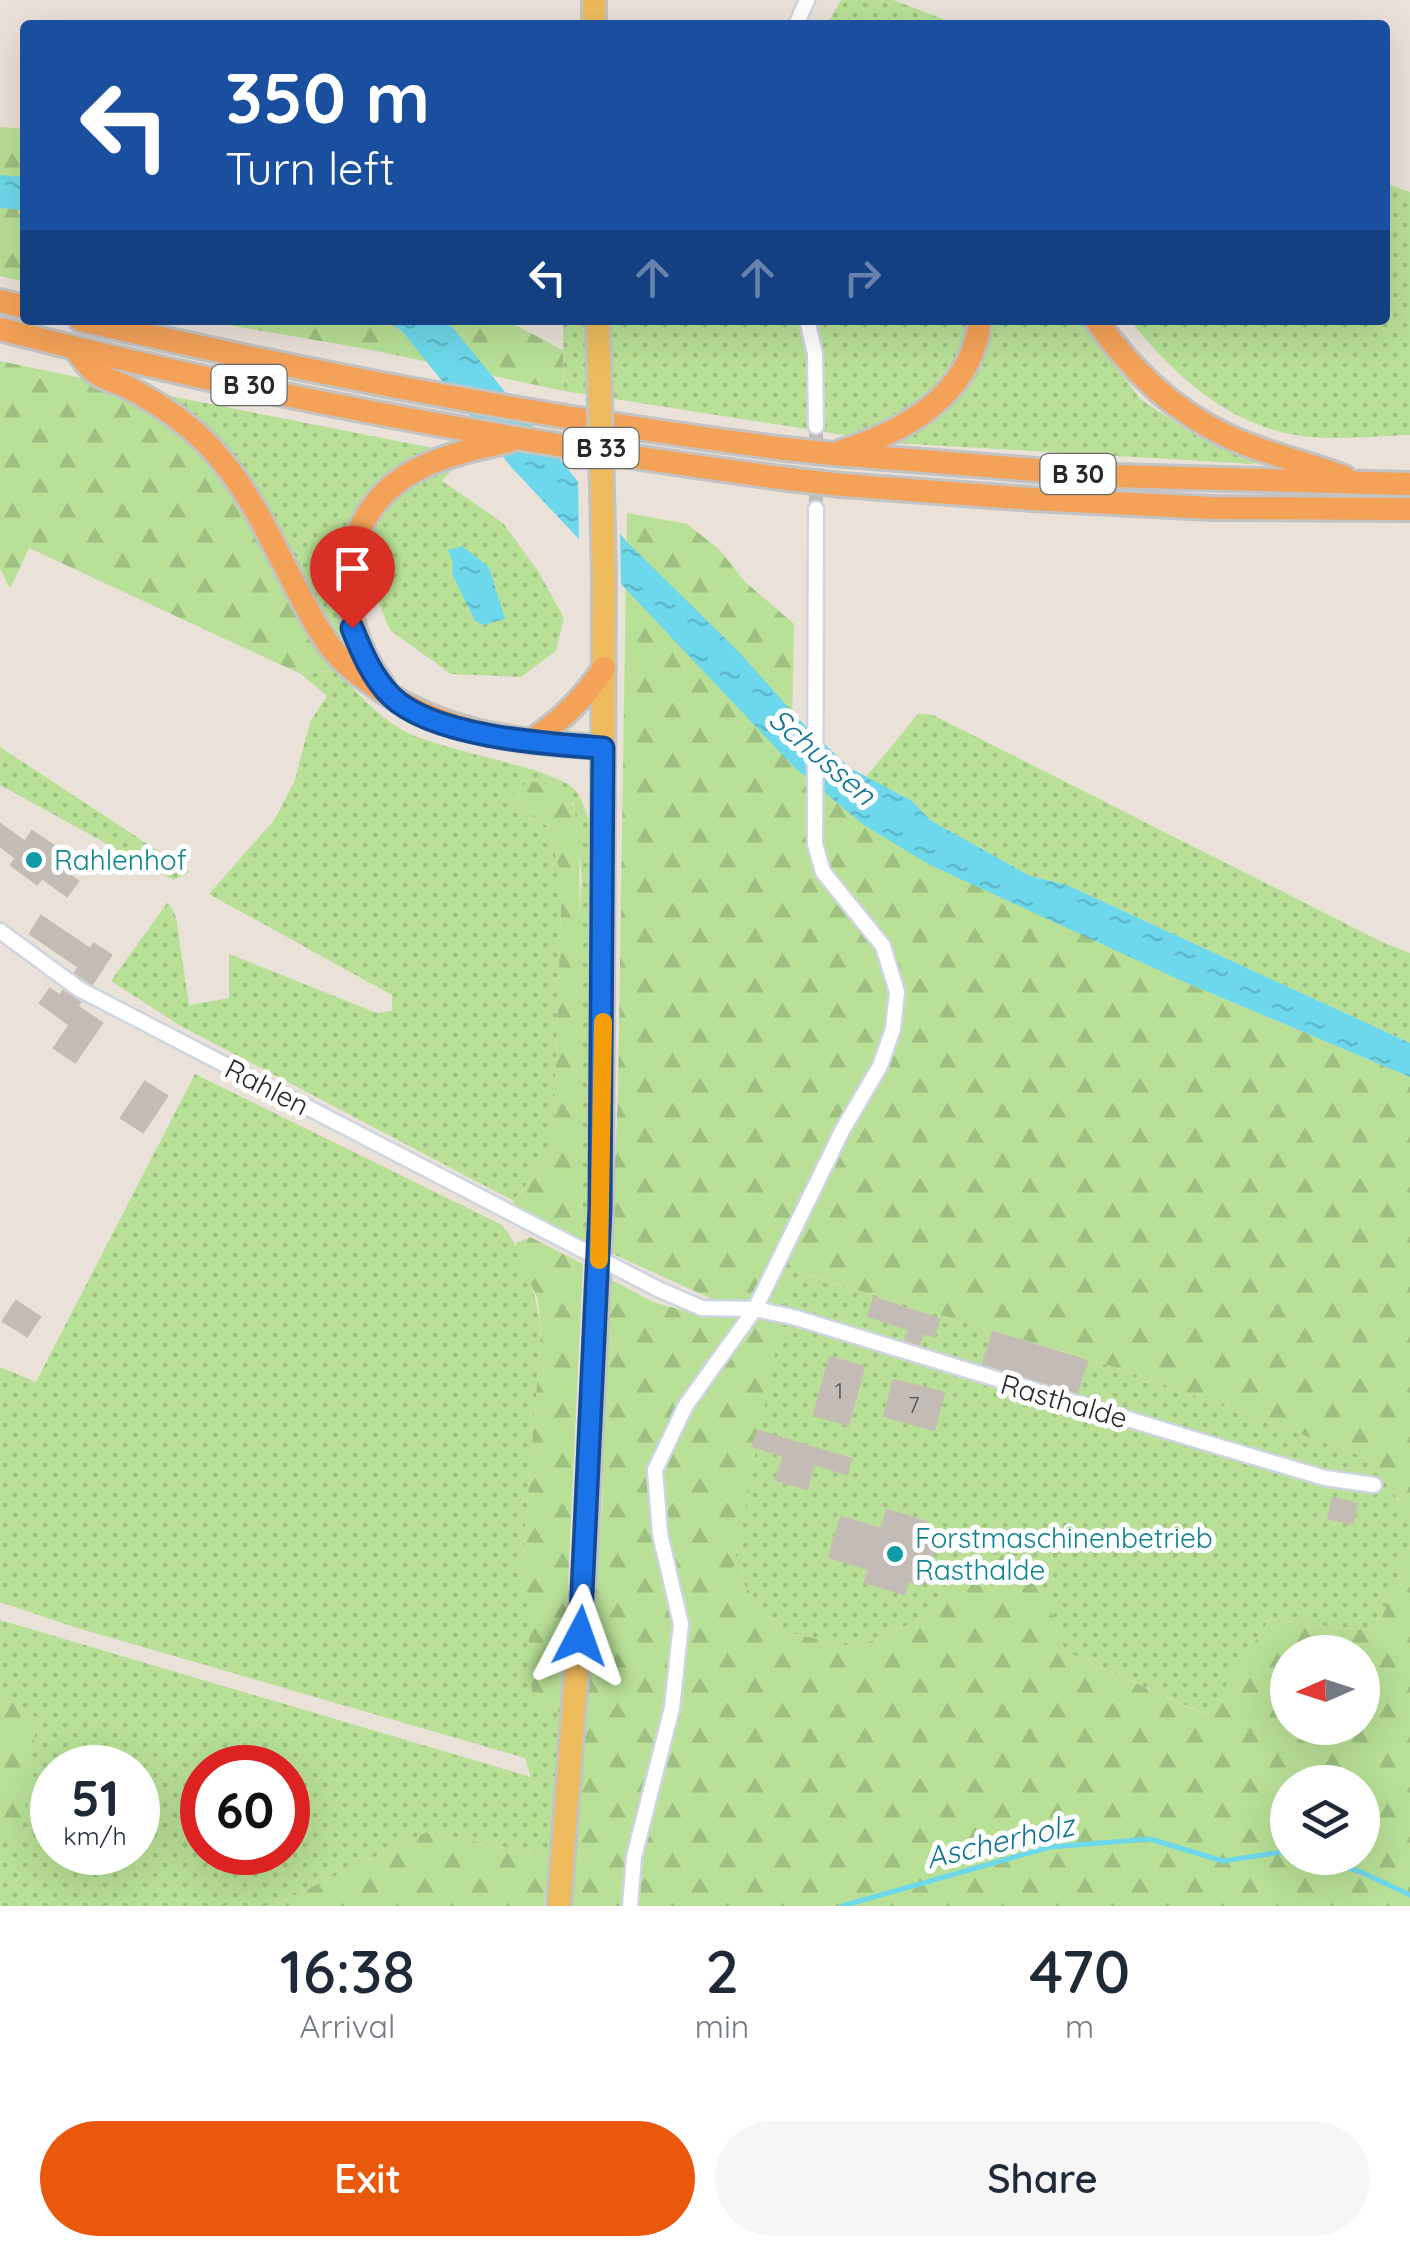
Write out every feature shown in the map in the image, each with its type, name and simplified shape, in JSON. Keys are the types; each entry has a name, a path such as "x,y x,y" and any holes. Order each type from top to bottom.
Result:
{"highway":[{"name":"B 30","path":"102,325 395,386 786,449 1020,471 1323,476"},
{"path":"834,454 902,427 935,406 958,379 978,341 980,325"},
{"path":"1100,325 1137,373 1164,397 1230,438 1323,476 1359,483 1410,484"},
{"name":"B 30","path":"0,330 424,422 586,450 789,478 1050,500 1213,508 1410,509"},
{"path":"75,349 96,374 129,388 178,418 239,481 323,636 347,668 419,713 452,726 531,741 603,748"},
{"path":"392,696 365,662 352,628 347,587 352,546 368,514 388,490 418,469 458,452 522,438"},
{"path":"531,741 583,700 604,668"}],"main road":[{"name":"B 33","path":"559,1906 585,1556 598,1285 604,668 598,325"}],"street":[{"path":"808,325 815,354 816,426"},
{"path":"630,1906 634,1857 672,1708 681,1624 660,1534 655,1470 686,1404 755,1309 843,1129 880,1066 893,1029 897,992 883,946 823,872 815,829 816,509"},
{"name":"Rahlen","path":"0,931 79,989 660,1290"},
{"name":"Rasthalde","path":"660,1290 702,1308 755,1309 793,1316 972,1374 1309,1473 1374,1485"}],"green space":[{"path":"841,0 893,0 946,20 830,20"},
{"path":"0,127 20,129 20,281 0,276"},
{"path":"1390,185 1410,192 1410,435 1309,437 1277,431 1214,401 1161,356 1134,325 1390,325"},
{"path":"228,325 515,325 563,350 564,391 367,349"},
{"path":"563,325 1086,325 1140,399 1200,438 1260,461 1253,464 895,443 564,391"},
{"path":"0,361 129,388 208,445 347,668 301,674 29,548 10,589 0,568"},
{"path":"129,388 458,453 417,469 352,546 365,662 347,668"},
{"path":"452,470 442,481 503,523 538,571 564,618 556,651 521,677 451,674 390,630 366,572 360,612 361,561 376,521 405,491"},
{"path":"627,513 687,524 720,550 744,581 794,624 794,767 1061,924 1182,981 1410,1077 1410,1515 1367,1458 1124,1370 791,1270 733,1570 780,1631 856,1647 930,1616 962,1553 1032,1557 1065,1651 1206,1715 1270,1619 1376,1632 1410,1547 1410,1906 570,1906 602,1503 608,1278 653,1302 706,1317 712,1299 611,1253 618,1094"},
{"path":"336,670 376,711 404,731 547,775 566,783 580,798 589,820 588,1243 582,1241 578,924 582,879 573,802 512,796 548,827 562,879 553,1148 514,1201 181,1026 111,981 168,902 176,917 189,1005 229,998 229,954 377,1013 392,1011 392,995 209,894 275,819 295,780 310,722 327,696 301,674"},
{"path":"918,714 933,715 1410,953 1410,1043 1067,885 1030,876 930,820 912,801 866,777"},
{"path":"0,747 190,872 173,880 0,785"},
{"path":"528,781 552,785 566,794 579,832 582,1241 510,1207 553,1148 562,879 548,827 512,796"},
{"path":"195,1074 502,1225 529,1276 541,1334 521,1580 562,1711 551,1857 427,1832 272,1906 0,1906 0,1841 19,1845 30,1767 30,1875 160,1875 160,1745 33,1745 37,1718 0,1695 0,1620 531,1777 525,1758 0,1602 0,1367 36,1382"},
{"path":"530,1237 583,1264 562,1711 549,1714 532,1694 527,1604 521,1580 541,1334 538,1300 516,1243"},
{"path":"790,1270 1124,1370 1367,1458 1410,1515 1410,1547 1376,1632 1270,1619 1207,1715 1065,1651 962,1553 930,1616 856,1647 780,1631 733,1570"},
{"path":"0,1695 37,1718 33,1745 30,1745 20,1846 0,1841"},
{"path":"427,1832 551,1857 544,1906 272,1906"}],"water":[{"path":"0,175 20,177 20,210 0,208"},
{"name":"Schussen","path":"393,325 449,325 454,329 627,542 850,768 912,801 930,820 1030,876 1067,885 1410,1043 1410,1077 1182,981 928,864 864,825 794,767 512,468 402,331"},
{"path":"462,546 489,567 505,619 483,625 475,621 452,574 448,550"}],"pier":[{"path":"578,475 620,526 621,592 579,547"}],"building":[{"name":"Rahlenhof","path":"0,824 25,842 32,831 60,850 51,862 78,881 67,896 42,878 37,884 11,865 16,858 0,846"},
{"path":"41,916 90,949 94,944 111,955 92,984 75,973 79,967 30,934"},
{"path":"50,989 60,996 63,991 80,1002 77,1006 102,1023 75,1062 54,1048 70,1025 40,1003"},
{"path":"145,1082 167,1096 143,1132 121,1118"},
{"path":"874,1298 939,1319 934,1336 923,1333 919,1344 905,1340 909,1329 868,1316"},
{"path":"16,1301 40,1317 27,1336 3,1321"},
{"path":"993,1332 1087,1361 1077,1392 983,1364"},
{"path":"830,1357 864,1367 848,1425 814,1415"},
{"path":"894,1380 944,1393 934,1430 884,1416"},
{"path":"758,1431 851,1459 847,1474 814,1464 807,1489 776,1480 784,1456 753,1446"},
{"path":"1333,1498 1357,1504 1352,1524 1328,1518"},
{"path":"887,1510 926,1522 921,1539 936,1544 923,1585 908,1580 904,1594 865,1582 869,1569 829,1557 841,1517 881,1529"}],"waterway":[{"name":"Ascherholz","path":"842,1906 1050,1847 1150,1839 1223,1861 1270,1854"},
{"name":"Ascherholz","path":"1367,1875 1410,1895"}],"tunnel":[{"path":"816,426 816,509"}],"slow traffic":[{"path":"599,1260 603,1022"}],"place":[{"name":"Rahlenhof","path":"34,860"},
{"name":"Forstmaschinenbetrieb Rasthalde","path":"895,1554"}],"route":[{"path":"352,628 365,662 406,707 483,734 603,748 600,1209 580,1636"}]}
